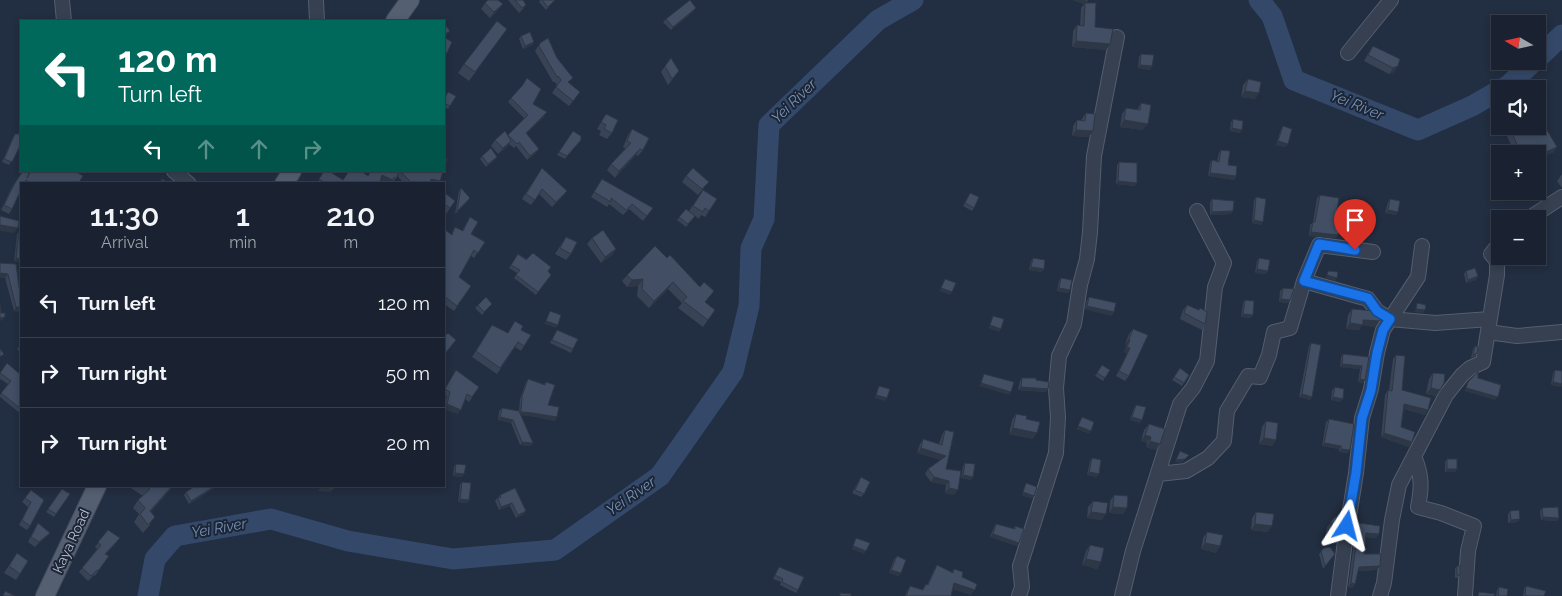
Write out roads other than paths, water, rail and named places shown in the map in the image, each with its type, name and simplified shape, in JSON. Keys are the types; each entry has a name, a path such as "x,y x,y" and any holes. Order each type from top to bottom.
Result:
{"main road":[{"path":"396,20 410,0"},
{"name":"Kaya Road","path":"45,596 97,487"}],"street":[{"path":"62,0 64,20"},
{"path":"316,0 317,20"},
{"path":"1348,53 1391,0"},
{"path":"1019,596 1022,587 1020,566 1056,453 1058,417 1056,388 1059,356 1074,324 1080,285 1087,259 1094,156 1117,36"},
{"path":"175,172 187,182"},
{"path":"1542,210 1562,197"},
{"path":"1122,596 1133,551 1180,404 1193,388 1207,361 1215,287 1224,263 1197,211"},
{"path":"1158,474 1186,471 1208,458 1224,441 1227,411 1248,376 1260,377 1269,355 1274,332 1290,328 1304,281 1319,244 1373,252"},
{"path":"1338,596 1362,418 1371,390 1377,353 1383,330 1418,277 1422,246"},
{"path":"1380,596 1384,583 1392,520 1399,485 1446,395 1462,375 1470,368 1483,362 1497,265"},
{"path":"1304,281 1368,298 1377,311 1390,319 1489,326 1517,336 1562,332"},
{"path":"1414,456 1420,471 1422,490 1418,507 1441,513 1474,526 1468,551 1465,596"}],"waterway":[{"name":"Yei River","path":"148,596 155,559 175,536 271,519 348,541 453,559 555,550 660,476 733,372 749,306 751,248 764,219 769,125 878,20 913,0"},
{"name":"Yei River","path":"1259,0 1272,16 1294,80 1418,130 1472,106 1491,95"},
{"name":"Yei River","path":"1546,50 1562,35"},
{"name":"Yei River","path":"1514,80 1525,70"}]}
